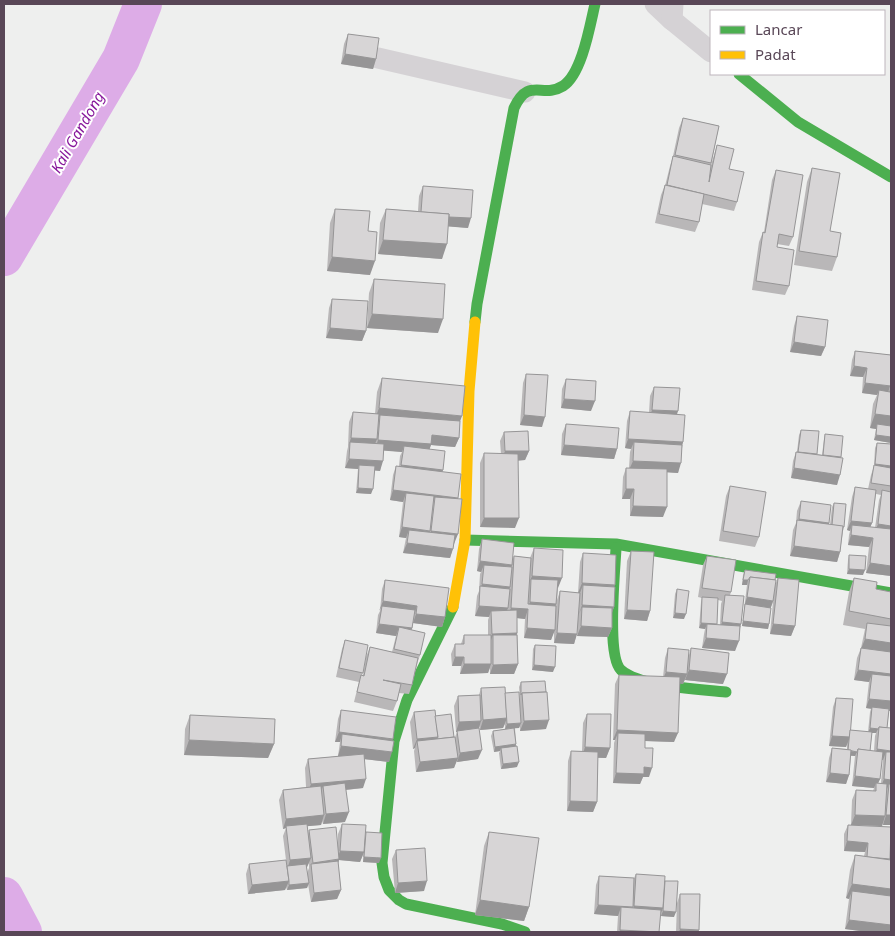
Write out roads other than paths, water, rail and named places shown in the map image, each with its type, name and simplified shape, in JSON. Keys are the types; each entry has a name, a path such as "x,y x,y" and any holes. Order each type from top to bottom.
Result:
{"street":[{"path":"525,932 502,924 396,900 387,887 382,873 382,855 394,740 407,700 455,604 466,540 469,391 477,304 514,108 521,95 525,92 531,90 552,90 568,81 576,68 595,4"},
{"path":"655,4 672,12 710,51"},
{"path":"378,58 525,92"},
{"path":"740,75 798,122 891,177"},
{"path":"466,540 616,544 891,593"},
{"path":"616,544 612,643 614,658 620,669 629,676 642,681 726,692"}],"waterway":[{"name":"Kali Gandong","path":"4,257 121,59 143,4"},
{"name":"Kali Gandong","path":"4,896 23,932"}]}
